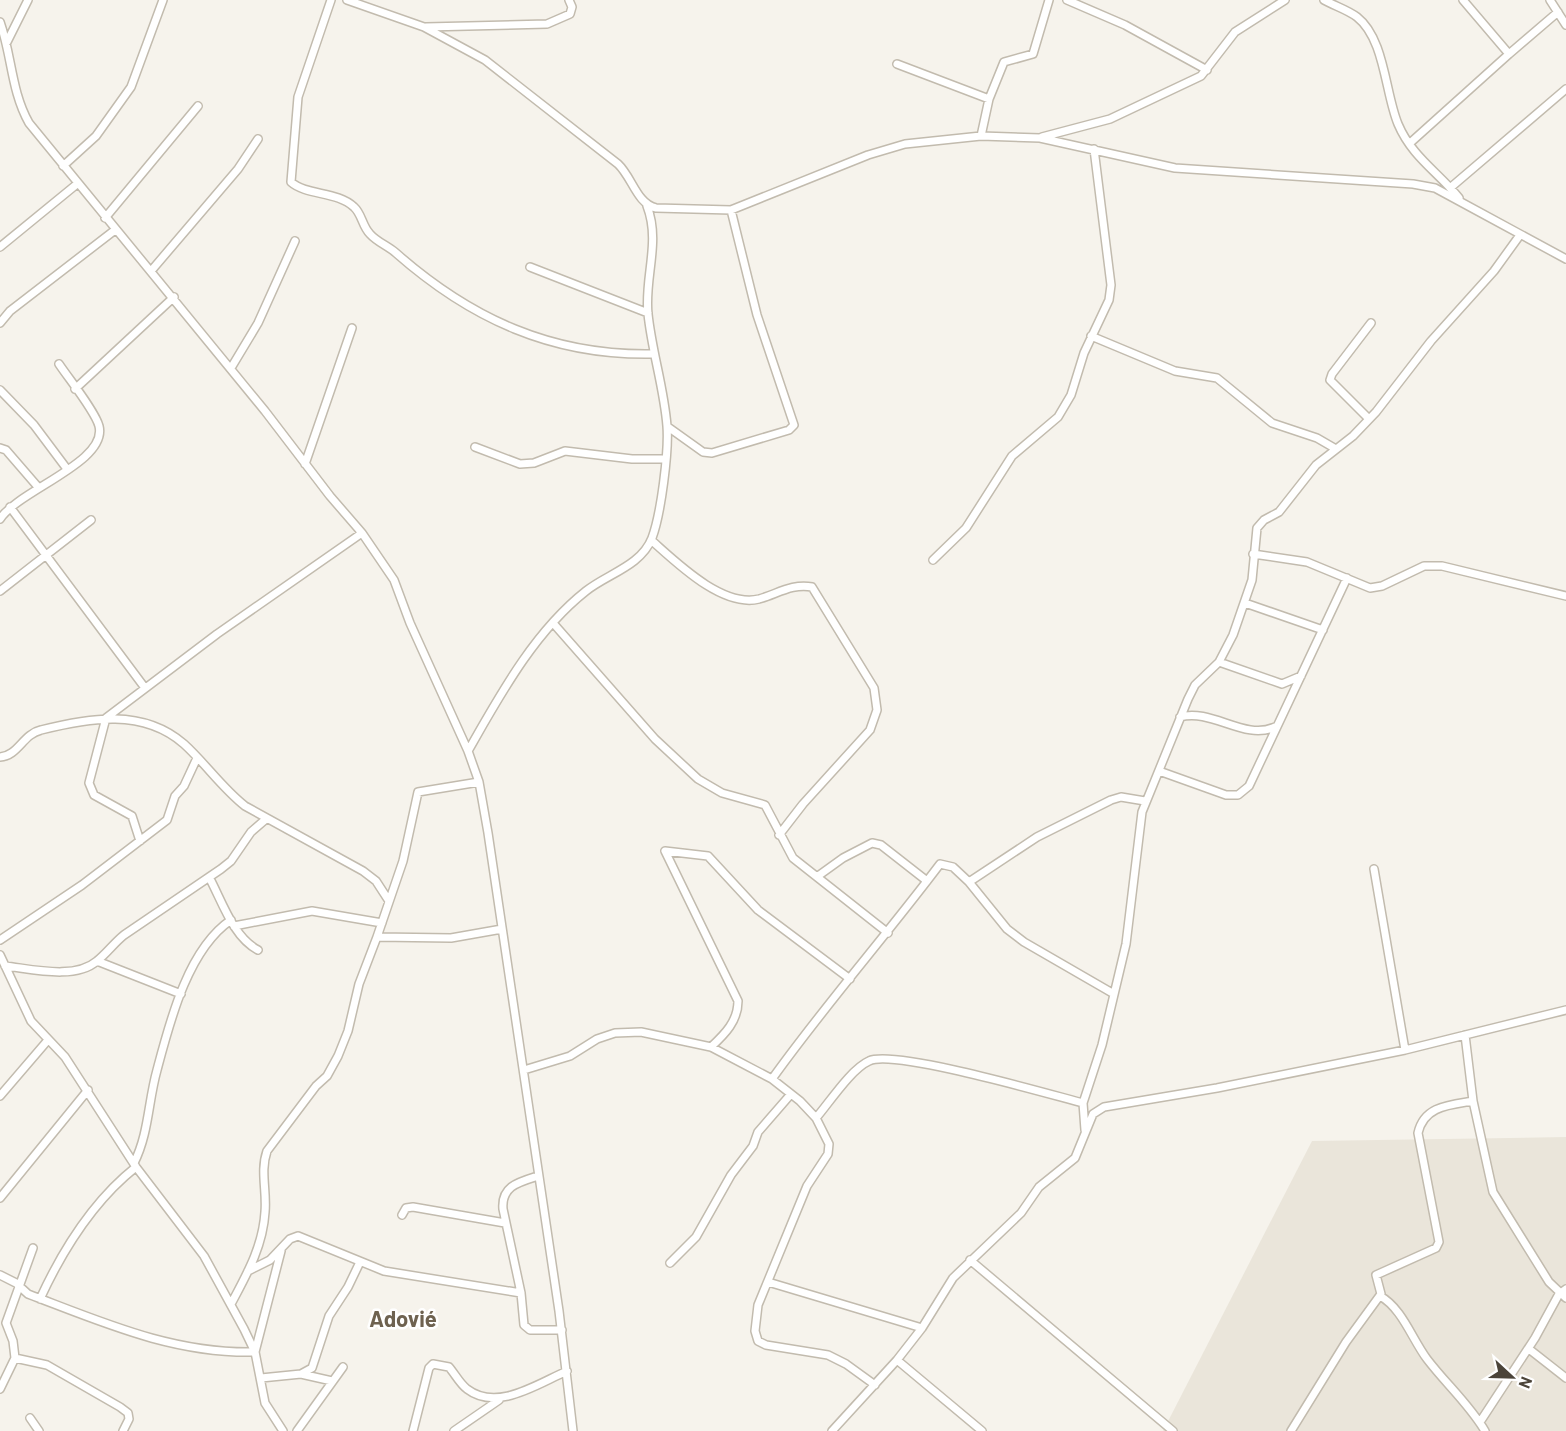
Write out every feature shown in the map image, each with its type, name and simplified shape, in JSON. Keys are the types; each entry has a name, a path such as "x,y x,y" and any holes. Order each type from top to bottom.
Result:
{"street":[{"path":"7,42 28,0"},
{"path":"63,166 96,136 131,87 163,0"},
{"path":"331,0 298,97 291,182 353,205 370,234 394,251 432,284 480,313 552,344 614,355 653,354"},
{"path":"347,0 424,27 485,60 618,164 647,206 653,229 648,313 653,354 668,428 661,495 651,540 632,563 588,589 554,623 519,668 468,751"},
{"path":"424,27 547,24 570,14 572,7 569,0"},
{"path":"981,136 989,99 1004,62 1033,54 1049,0"},
{"path":"1067,0 1125,25 1207,69"},
{"path":"1040,138 1110,119 1201,76 1235,32 1285,0"},
{"path":"1324,0 1357,17 1366,27 1380,57 1398,124 1420,160 1459,199"},
{"path":"1463,0 1509,54"},
{"path":"1551,0 1566,24"},
{"path":"1410,143 1558,12"},
{"path":"0,22 7,42 20,108 40,140 174,297 362,533 394,580 410,623 468,751 479,782 524,1070 562,1330 573,1431"},
{"path":"897,63 989,99"},
{"path":"1450,188 1566,89"},
{"path":"105,218 198,106"},
{"path":"647,206 685,210 731,210 868,155 905,144 981,136 1040,138 1175,168 1413,184 1435,188 1566,259"},
{"path":"150,271 238,169 258,139"},
{"path":"933,560 966,528 1012,456 1058,417 1071,395 1091,336 1109,300 1112,285 1094,149"},
{"path":"0,247 77,184"},
{"path":"668,428 703,452 712,453 789,430 794,425 757,315 731,210"},
{"path":"0,323 10,311 115,230"},
{"path":"1085,1130 1083,1102 1102,1045 1126,944 1145,801 1195,685 1219,662 1245,603 1254,566 1253,554 1257,528 1264,520 1279,512 1316,465 1369,420 1431,340 1494,271 1520,236"},
{"path":"231,368 258,322 296,240"},
{"path":"530,267 648,313"},
{"path":"75,389 174,297"},
{"path":"1369,420 1330,380 1332,374 1371,323"},
{"path":"305,464 352,328"},
{"path":"1091,336 1175,371 1217,378 1272,423 1317,438 1336,449"},
{"path":"0,519 10,507 84,459 97,446 100,434 98,424 59,364"},
{"path":"0,390 34,425 68,469"},
{"path":"475,447 520,464 534,463 565,451 632,459 664,459"},
{"path":"0,448 6,450 38,487"},
{"path":"10,507 44,556 145,688"},
{"path":"0,591 91,520"},
{"path":"140,841 132,816 94,795 90,790 89,783 106,718 217,634 362,533"},
{"path":"651,540 692,576 724,594 750,601 801,584 812,587 874,687 877,710 870,730 803,804 779,835"},
{"path":"1253,554 1307,562 1370,588 1382,586 1424,566 1442,566 1566,596"},
{"path":"1159,771 1226,795 1238,795 1249,786 1347,578"},
{"path":"1245,603 1323,630"},
{"path":"554,623 656,739 707,785 722,793 765,805 772,813 779,835 793,858 888,933"},
{"path":"1219,662 1282,684 1301,676"},
{"path":"1180,717 1202,715 1258,731 1275,727"},
{"path":"0,757 11,754 35,732 106,718 150,723 161,728 197,758 230,794 266,819 363,871 376,881 389,901"},
{"path":"0,940 82,885 167,820 176,794 184,786 197,758"},
{"path":"231,1304 248,1271 264,1230 266,1208 263,1162 267,1151 316,1086 327,1076 338,1056 348,1031 359,984 382,923 407,845 418,792 479,782"},
{"path":"969,882 1036,837 1111,800 1121,797 1145,801"},
{"path":"6,966 62,971 75,970 97,962 108,947 231,861 247,837 266,819"},
{"path":"818,876 843,858 872,843 881,845 927,881"},
{"path":"711,1047 726,1033 738,1012 738,1001 665,851 708,856 758,910 850,979"},
{"path":"772,1079 812,1023 888,933 940,864 946,864 969,882 1007,929 1024,942 1114,994"},
{"path":"1374,869 1405,1050"},
{"path":"209,877 232,923 247,943 258,950"},
{"path":"40,1299 53,1270 74,1236 115,1184 135,1165 145,1141 156,1071 181,994 201,949 218,928 232,923 312,911 382,923"},
{"path":"377,937 451,938 502,929"},
{"path":"0,955 31,1020 65,1057 135,1165 204,1257 255,1352 265,1403 283,1431"},
{"path":"97,962 181,994"},
{"path":"832,1431 897,1360 922,1328 953,1278 970,1260 1009,1227 1039,1187 1075,1158 1093,1114 1104,1107 1217,1088 1405,1050 1566,1010"},
{"path":"524,1070 570,1056 597,1039 615,1033 640,1032 711,1047 772,1079 791,1094 816,1118 829,1144 828,1154 807,1186 768,1282 756,1317 758,1341 774,1347 828,1355 846,1364 875,1385"},
{"path":"1465,1035 1473,1101 1493,1192 1518,1236 1563,1296"},
{"path":"0,1096 48,1040"},
{"path":"816,1118 862,1065 879,1058 946,1068 1083,1102"},
{"path":"0,1198 88,1090"},
{"path":"670,1263 696,1236 731,1175 753,1146 758,1132 791,1094"},
{"path":"1291,1431 1352,1334 1380,1296 1378,1274 1436,1248 1439,1242 1418,1133 1420,1122 1426,1114 1440,1107 1473,1101"},
{"path":"538,1176 513,1185 504,1195 502,1201 505,1223 521,1293 524,1325 530,1330 562,1330"},
{"path":"402,1215 406,1208 413,1207 505,1223"},
{"path":"248,1271 270,1260 290,1239 298,1236 384,1271 521,1293"},
{"path":"0,1389 15,1358 13,1341 6,1323 33,1248"},
{"path":"255,1352 281,1251"},
{"path":"970,1260 1173,1431"},
{"path":"301,1374 312,1368 329,1316 348,1287 360,1262"},
{"path":"0,1275 40,1299 121,1331 157,1341 230,1353 255,1352"},
{"path":"768,1282 922,1328"},
{"path":"1480,1422 1566,1289"},
{"path":"1380,1296 1395,1310 1428,1361 1480,1422 1485,1431"},
{"path":"1529,1349 1566,1378"},
{"path":"15,1358 47,1365 120,1407 128,1413 129,1419 123,1431"},
{"path":"897,1360 982,1431"},
{"path":"413,1431 429,1368 433,1364 449,1367 465,1388 479,1397 499,1400"},
{"path":"297,1431 343,1367"},
{"path":"454,1431 499,1400 567,1371"},
{"path":"261,1378 301,1374 332,1381"},
{"path":"30,1418 39,1431"}],"shaded area":[{"path":"1566,1137 1566,1431 1163,1431 1312,1141"}],"district":[{"name":"Adovié","path":"403,1319"}]}
